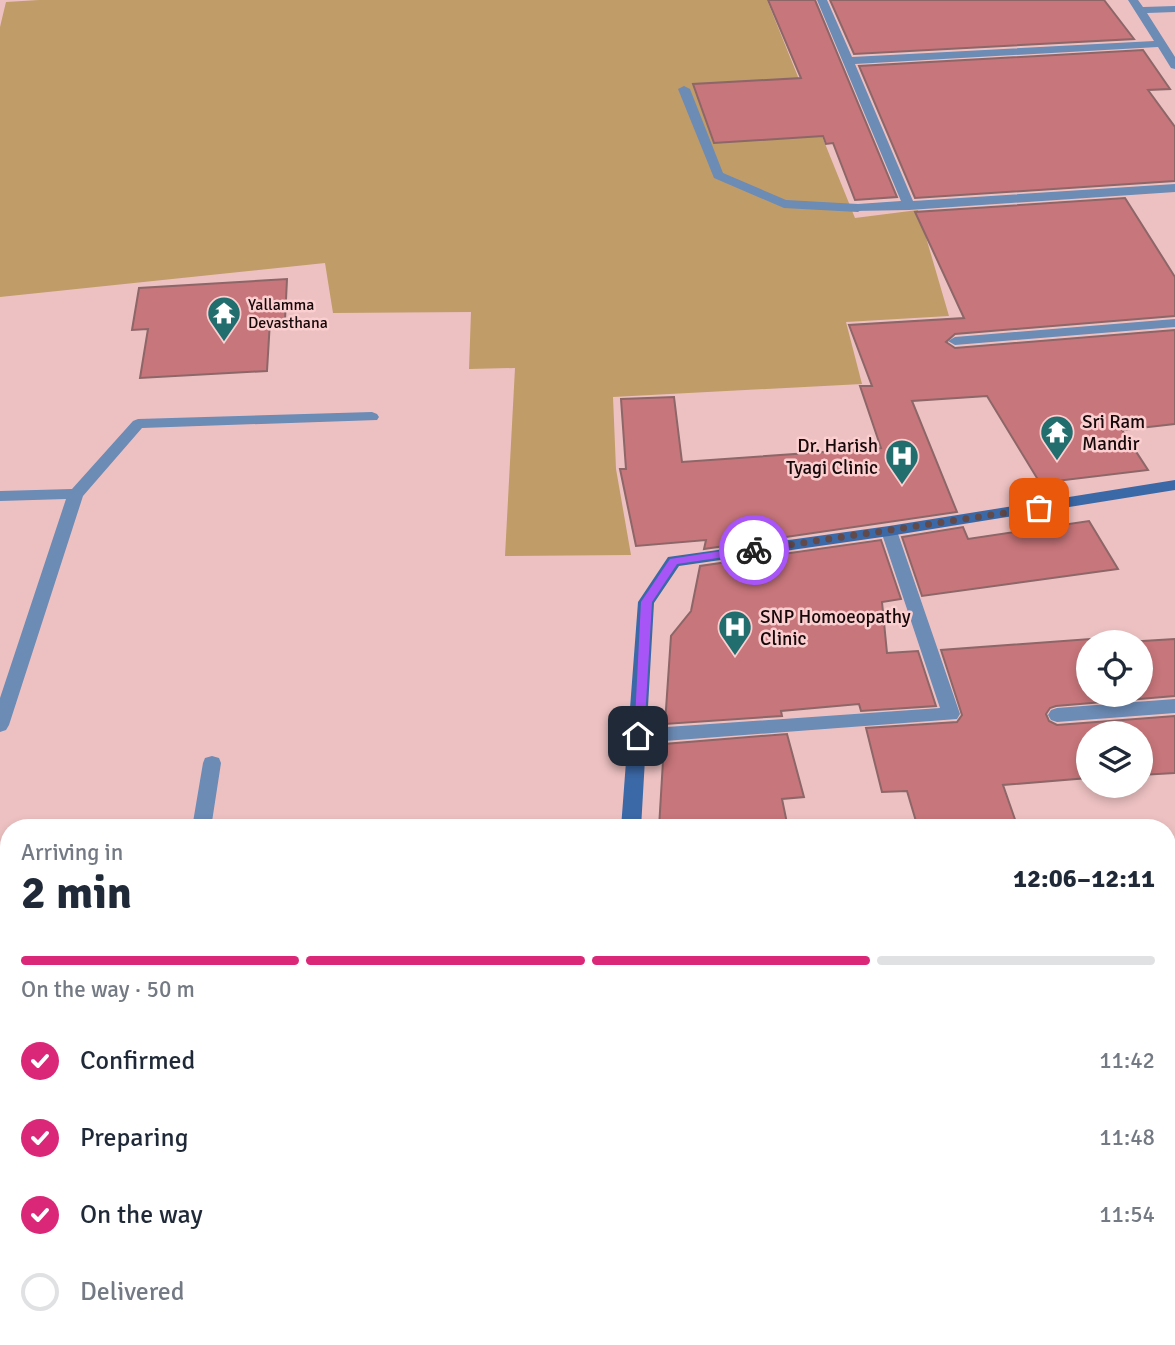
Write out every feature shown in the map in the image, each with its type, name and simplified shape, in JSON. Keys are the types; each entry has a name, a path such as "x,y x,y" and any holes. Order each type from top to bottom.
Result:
{"street":[{"path":"822,0 909,206"},
{"path":"1135,5 1175,9"},
{"path":"1135,5 1175,66"},
{"path":"848,61 1160,44"},
{"path":"684,89 718,175 784,204 858,208 909,206 1175,188"},
{"path":"954,341 1175,323"},
{"path":"0,725 76,494 138,424 372,417"},
{"path":"632,819 646,602 674,561 889,531 1175,485"},
{"path":"0,496 76,494"},
{"path":"638,736 951,713 889,531"},
{"path":"1057,715 1175,706"},
{"path":"203,819 212,763"}],"shaded area":[{"path":"767,0 855,218 918,210 949,316 846,322 862,384 613,397 616,469 631,555 505,556 515,368 469,369 471,312 333,313 325,263 0,297 0,27 6,2"}],"building":[{"path":"768,0 815,0 897,197 855,200 833,143 826,144 823,136 714,143 693,84 801,78"},
{"path":"830,0 1104,0 1134,39 854,54"},
{"path":"1143,50 1170,89 1148,90 1175,127 1175,181 915,198 859,66"},
{"path":"1125,198 1175,277 1175,316 955,334 946,342 955,348 1175,330 1175,424 1122,430 1148,470 1040,483 987,396 912,401 957,512 704,549 706,540 636,546 620,469 626,469 621,399 674,397 682,462 881,448 860,386 872,386 849,325 964,318 915,212"},
{"path":"287,279 285,320 270,321 267,371 140,378 148,329 132,330 139,288"},
{"path":"1089,521 1118,569 922,596 902,537 963,527 968,539"},
{"path":"881,540 901,599 882,602 887,653 918,651 936,706 861,711 859,704 781,711 782,716 665,724 671,636 691,611 700,566"},
{"path":"1175,639 1175,696 1153,698 1153,640"},
{"path":"1076,640 1076,704 1056,706 1050,708 1046,714 1049,721 1057,725 1076,724 1076,779 1003,785 1015,819 915,819 907,791 882,792 866,728 957,722 962,715 941,650"},
{"path":"1175,716 1175,773 1153,774 1153,721 1109,721"},
{"path":"787,734 804,797 782,799 786,819 660,819 664,744"}],"way so far":[{"path":"754,550 1039,508"}],"place":[{"name":"Yallamma Devasthana","path":"224,343"},
{"name":"Sri Ram Mandir","path":"1057,462"},
{"name":"Dr. Harish Tyagi Clinic","path":"902,486"},
{"name":"SNP Homoeopathy Clinic","path":"735,657"}],"route":[{"path":"638,736 646,602 674,561 754,550"}]}
